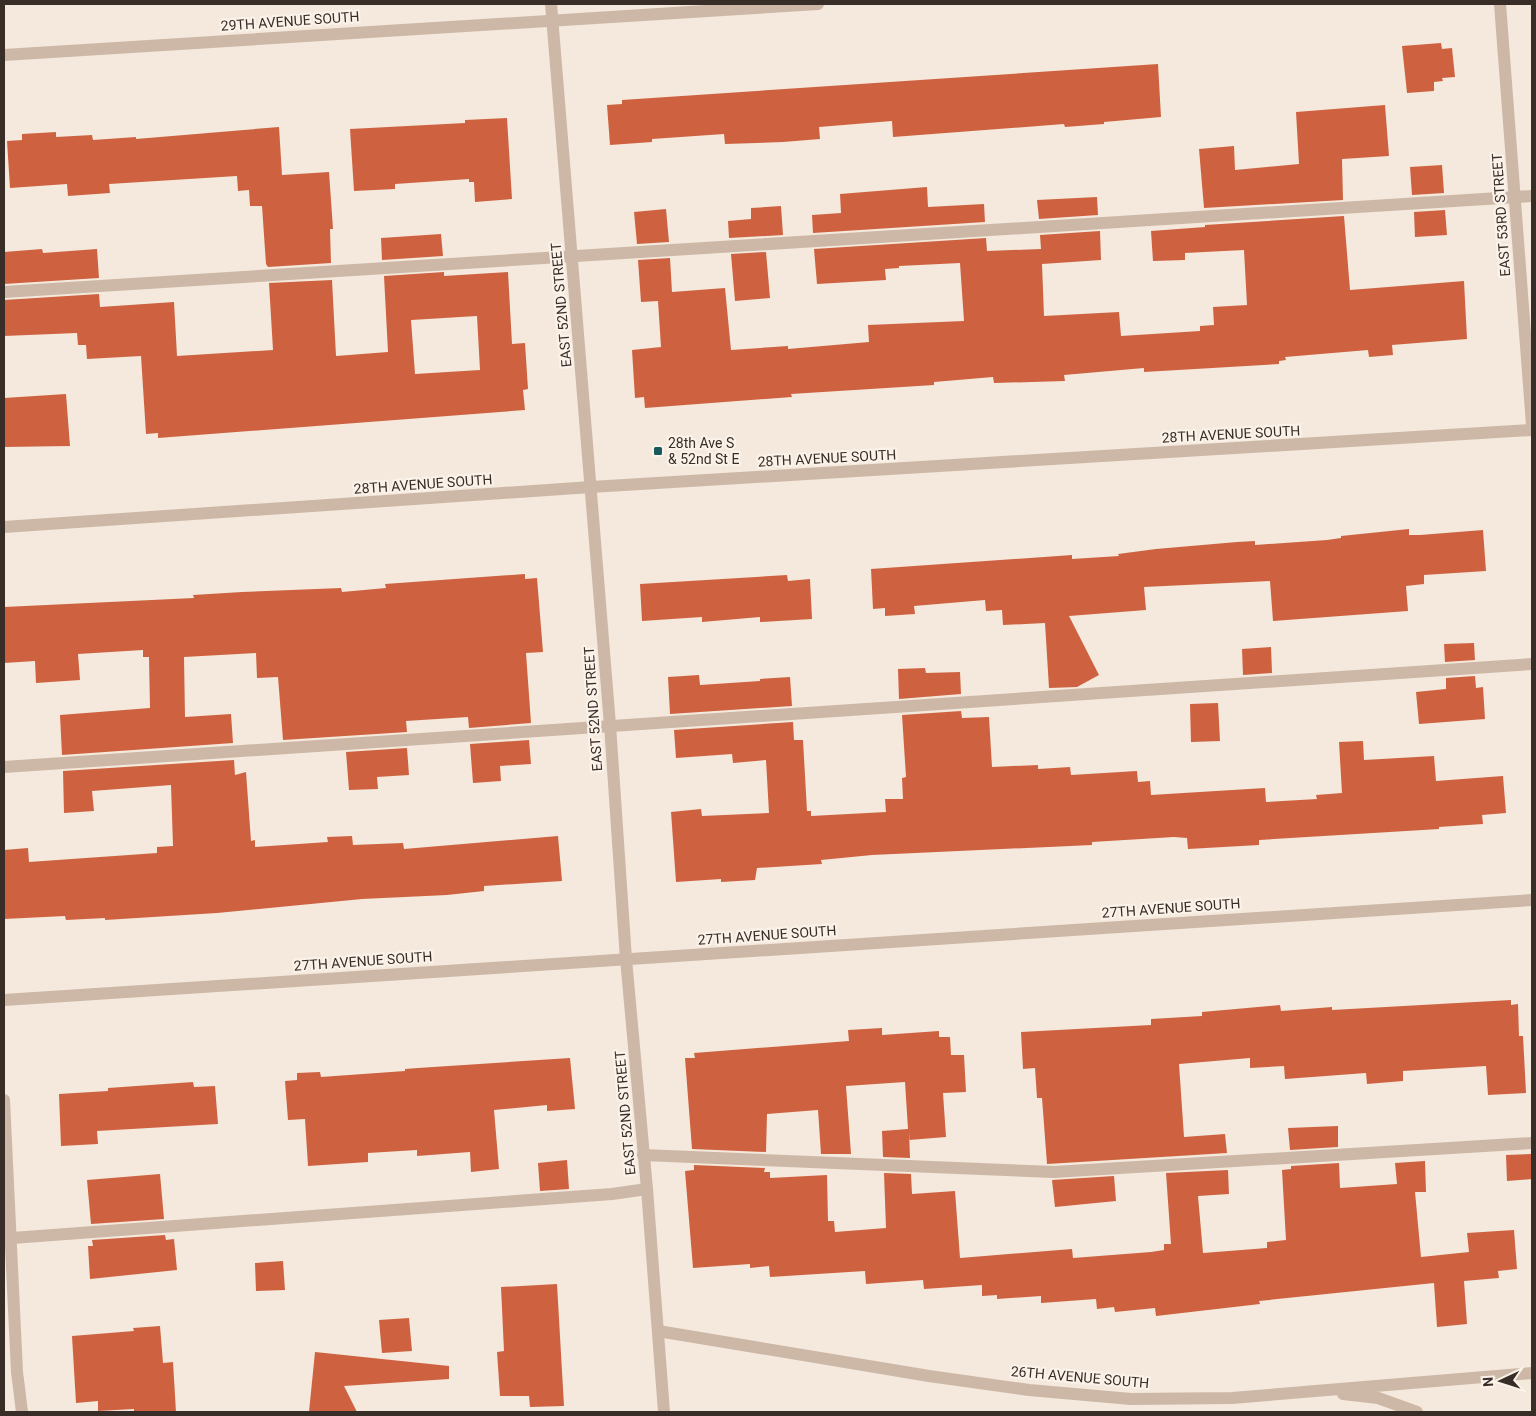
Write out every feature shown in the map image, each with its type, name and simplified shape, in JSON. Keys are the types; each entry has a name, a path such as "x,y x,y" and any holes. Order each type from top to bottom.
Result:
{"street":[{"name":"EAST 52ND STREET","path":"551,4 573,256 610,725 626,959 647,1189 664,1412"},
{"name":"29TH AVENUE SOUTH","path":"4,55 818,4"},
{"name":"EAST 53RD STREET","path":"1500,4 1532,425"},
{"path":"4,292 1532,196"},
{"name":"28TH AVENUE SOUTH","path":"4,527 590,487 1532,430"},
{"path":"4,767 1532,664"},
{"name":"27TH AVENUE SOUTH","path":"4,1000 1532,900"},
{"path":"4,1100 8,1238 17,1372 22,1412"},
{"path":"644,1155 1054,1172 1532,1143"},
{"path":"8,1238 612,1194 647,1189"},
{"name":"26TH AVENUE SOUTH","path":"658,1331 930,1376 1029,1390 1131,1399 1232,1398 1532,1373"},
{"path":"1311,1391 1378,1398 1417,1412"}],"building":[{"path":"1441,43 1442,49 1452,48 1455,77 1442,78 1443,81 1434,82 1434,91 1407,93 1402,46"},
{"path":"1158,64 1161,117 1065,127 1064,124 893,137 892,121 819,127 820,139 725,144 724,134 652,139 652,142 610,145 607,105 622,104 622,100"},
{"path":"1385,105 1389,156 1342,159 1343,200 1204,208 1199,149 1234,146 1235,170 1299,164 1296,112"},
{"path":"507,118 512,199 475,202 474,182 469,182 469,179 395,184 395,189 354,191 350,129 465,123 465,120"},
{"path":"279,127 282,175 329,172 333,229 330,229 331,263 268,267 266,264 262,206 250,206 249,190 238,191 237,176 109,184 110,193 68,196 67,184 10,188 7,141 22,140 22,134 56,132 56,137 92,135 93,140 136,137 136,139"},
{"path":"1442,165 1444,193 1412,195 1410,167"},
{"path":"927,187 928,207 984,204 985,222 813,233 812,215 841,213 840,194"},
{"path":"1097,197 1098,215 1039,219 1037,200"},
{"path":"781,206 783,235 729,238 728,221 751,219 751,208"},
{"path":"666,209 669,242 637,244 634,212"},
{"path":"1445,210 1447,235 1415,237 1414,212"},
{"path":"1344,216 1350,290 1464,281 1467,339 1392,345 1393,355 1369,357 1368,350 1285,357 1286,360 1279,361 1279,364 1144,372 1144,368 1064,375 1065,381 994,383 993,377 934,382 934,385 791,394 792,397 645,408 644,397 635,398 632,350 661,347 658,301 641,302 638,260 670,258 672,292 725,288 731,350 788,346 788,349 869,342 868,325 964,321 960,263 899,266 899,268 885,269 886,280 817,284 814,249 986,238 987,251 1041,249 1040,235 1100,231 1101,260 1042,264 1044,316 1119,312 1121,336 1200,331 1200,326 1214,325 1213,307 1247,305 1244,250 1185,253 1185,260 1153,261 1151,231 1205,227 1205,225"},
{"path":"441,234 443,256 382,260 381,238"},
{"path":"42,249 43,253 97,249 99,278 4,284 4,252"},
{"path":"766,252 770,298 735,301 731,254"},
{"path":"444,272 444,276 508,272 512,344 525,343 528,389 523,390 525,410 158,438 158,433 146,434 141,356 87,359 86,345 78,345 77,333 4,336 4,300 99,294 100,307 174,302 177,356 273,350 269,283 332,280 336,356 388,352 384,276","holes":["477,316 480,370 415,374 411,320"]},
{"path":"66,394 70,446 4,447 4,398"},
{"path":"1409,529 1409,535 1483,530 1486,571 1424,575 1424,584 1406,586 1408,611 1273,621 1270,581 1144,587 1146,610 1069,616 1099,675 1077,687 1049,688 1045,623 1003,625 1002,610 986,611 985,600 914,606 915,614 885,616 885,608 873,609 871,569 1072,555 1072,559 1119,556 1118,554 1156,549 1255,541 1255,545 1327,540 1341,538 1341,536"},
{"path":"525,574 525,579 537,578 543,652 526,653 531,723 469,728 468,717 406,721 407,732 283,740 278,677 257,678 256,653 184,657 185,717 231,714 233,743 62,755 60,715 150,708 149,657 143,657 143,650 78,654 80,680 36,683 35,661 4,663 4,607 194,598 193,595 242,592 341,588 342,592 386,588 385,584"},
{"path":"787,575 788,581 810,579 812,619 760,622 760,617 702,622 702,617 642,621 640,584"},
{"path":"1474,643 1475,660 1445,662 1444,644"},
{"path":"1271,647 1272,673 1243,675 1242,649"},
{"path":"925,668 926,673 960,672 961,694 899,699 898,669"},
{"path":"699,675 700,685 790,677 792,706 670,714 668,677"},
{"path":"1475,676 1476,688 1483,687 1485,719 1419,724 1416,692 1446,689 1446,678"},
{"path":"1218,703 1220,741 1191,742 1190,704"},
{"path":"961,711 962,718 989,717 992,767 1038,765 1038,769 1070,767 1071,775 1137,771 1138,782 1150,781 1151,795 1265,788 1266,802 1317,799 1316,795 1342,793 1339,742 1363,741 1364,760 1434,756 1436,781 1503,776 1506,813 1482,815 1483,824 1439,827 1439,829 1259,840 1259,845 1188,849 1187,838 1174,837 1092,842 1092,845 872,855 821,860 822,864 757,868 755,880 721,882 721,879 676,882 671,812 701,809 702,816 769,813 766,760 733,763 732,754 676,758 674,730 793,722 794,740 803,740 807,811 811,811 811,816 886,812 885,799 903,799 902,778 906,777 902,715"},
{"path":"529,740 531,764 500,766 501,781 473,783 470,744"},
{"path":"407,748 409,775 377,777 378,789 349,790 346,752"},
{"path":"234,760 235,775 246,772 251,841 255,840 255,847 328,842 327,837 352,836 353,845 403,843 404,849 558,836 562,881 484,886 484,891 447,895 362,899 217,913 105,920 105,918 66,920 65,916 4,919 4,850 28,848 29,862 157,853 157,847 173,846 171,785 92,791 94,811 64,813 63,771"},
{"path":"1511,1000 1511,1005 1518,1004 1519,1036 1523,1036 1526,1093 1488,1095 1486,1066 1403,1071 1403,1081 1367,1084 1366,1073 1285,1079 1284,1066 1250,1068 1250,1058 1179,1064 1184,1137 1225,1134 1227,1153 1047,1164 1042,1098 1037,1098 1035,1068 1023,1069 1021,1032 1151,1025 1151,1019 1202,1016 1202,1012 1280,1005 1281,1011 1332,1007 1332,1010"},
{"path":"882,1028 882,1035 939,1031 939,1037 950,1037 951,1055 964,1055 966,1092 943,1093 946,1137 909,1140 910,1158 883,1157 882,1131 908,1129 905,1082 846,1086 851,1154 821,1154 818,1110 767,1114 766,1152 692,1149 685,1058 695,1058 694,1053 849,1041 848,1030"},
{"path":"570,1058 575,1109 547,1111 547,1105 494,1110 499,1169 471,1172 470,1152 417,1156 417,1150 368,1153 368,1162 308,1166 305,1119 288,1120 285,1081 297,1080 297,1073 320,1072 321,1077 405,1071 405,1069 418,1068"},
{"path":"193,1082 194,1087 215,1086 218,1124 97,1131 98,1144 61,1146 59,1094 108,1091 108,1088"},
{"path":"1338,1126 1338,1147 1290,1150 1288,1128"},
{"path":"1532,1154 1532,1179 1507,1181 1506,1155"},
{"path":"567,1160 569,1189 540,1191 538,1163"},
{"path":"1425,1161 1426,1192 1415,1192 1421,1257 1469,1252 1467,1233 1514,1230 1517,1269 1498,1271 1499,1278 1464,1281 1467,1324 1437,1327 1434,1283 1259,1301 1260,1304 1156,1316 1155,1308 1115,1312 1114,1307 1097,1309 1096,1299 1041,1303 1041,1296 997,1299 997,1295 982,1296 982,1285 924,1289 923,1280 866,1284 865,1271 770,1277 769,1266 750,1268 750,1264 693,1268 685,1171 694,1170 694,1165 765,1168 764,1172 770,1172 770,1178 827,1175 828,1221 834,1221 835,1232 886,1228 884,1173 911,1174 912,1194 955,1191 960,1258 1072,1249 1073,1258 1151,1252 1164,1250 1164,1244 1171,1244 1166,1173 1228,1170 1229,1194 1198,1196 1203,1253 1267,1248 1267,1242 1286,1240 1282,1170 1291,1169 1291,1166 1339,1163 1340,1188 1397,1184 1395,1163"},
{"path":"160,1174 164,1219 91,1224 87,1180"},
{"path":"1114,1176 1116,1201 1055,1207 1052,1180"},
{"path":"165,1235 166,1240 174,1239 177,1270 90,1279 88,1246 93,1246 92,1240"},
{"path":"283,1261 285,1290 256,1291 255,1263"},
{"path":"557,1284 564,1406 530,1407 529,1396 500,1396 497,1352 504,1351 501,1287"},
{"path":"409,1318 412,1351 382,1353 379,1320"},
{"path":"160,1326 163,1363 173,1362 176,1412 134,1412 134,1409 98,1411 98,1401 76,1403 72,1336 134,1331 133,1328"},
{"path":"315,1352 449,1366 449,1379 344,1386 357,1412 309,1412"}],"place":[{"name":"28th Ave S & 52nd St E","path":"658,451"}]}
